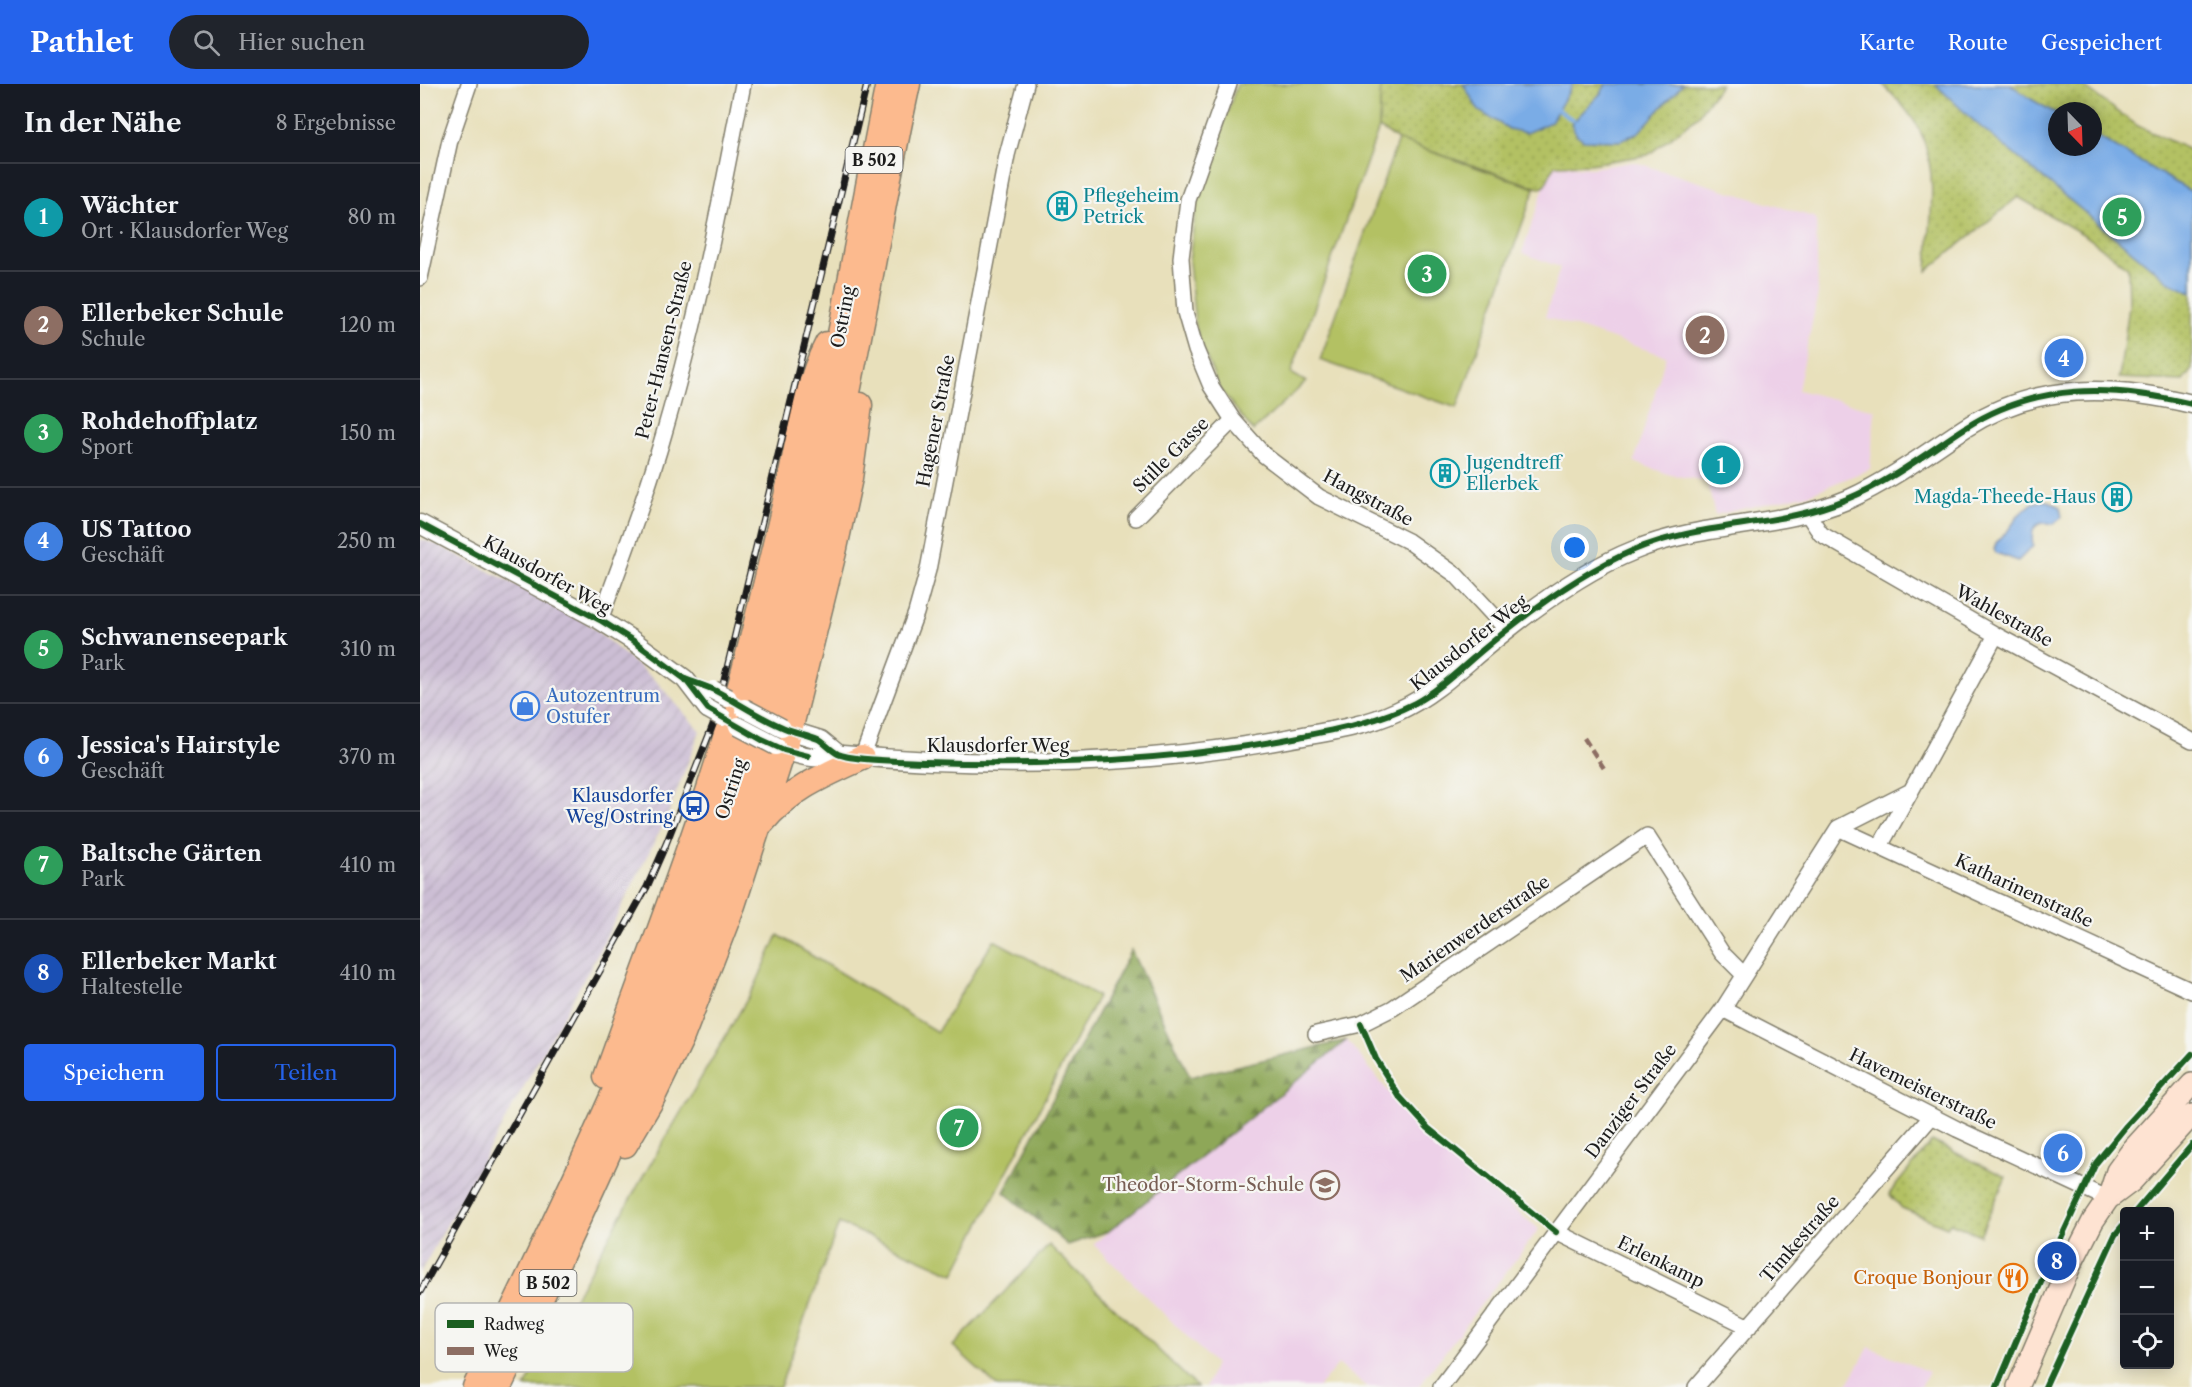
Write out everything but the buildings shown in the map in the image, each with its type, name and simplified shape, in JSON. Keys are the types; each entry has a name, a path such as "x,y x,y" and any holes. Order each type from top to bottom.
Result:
{"highway":[{"name":"Ostring","path":"534,1303 588,1174 645,1026 693,899 742,758 781,614 811,478 888,84"},
{"name":"Ostring","path":"520,1303 588,1174 683,981 743,813 783,679 826,498 908,84"},
{"path":"588,1174 629,1140 666,1072 703,986 758,828 828,579 850,478 865,371 866,301"},
{"path":"588,1174 592,1118 703,810 727,709 770,568 805,409 821,356 844,313"},
{"path":"758,828 784,800 850,756"},
{"name":"Ostring","path":"475,1387 483,1372"},
{"name":"Ostring","path":"499,1387 505,1372"}],"main road":[{"path":"2018,1387 2070,1266 2093,1221 2108,1199 2117,1171 2133,1149 2192,1084"},
{"path":"2108,1199 2132,1181 2192,1115"}],"street":[{"path":"420,278 450,140 468,84"},
{"name":"Peter-Hansen-Straße","path":"600,620 664,432 681,372 723,189 743,84"},
{"name":"Hagener Straße","path":"850,756 906,641 928,570 1008,155 1026,84"},
{"name":"Hangstraße","path":"1229,84 1188,200 1181,258 1185,312 1196,350 1211,386 1233,420 1264,455 1319,497 1408,541 1456,575 1507,630"},
{"name":"Klausdorfer Weg","path":"420,524 600,620 653,654 727,709 783,738 814,758 850,756 986,764 1067,762 1203,752 1294,738 1383,718 1420,700 1442,685 1507,630 1562,591 1635,550 1666,539 1807,513 1845,501 1880,484 1968,426 2022,401 2076,390 2109,391 2186,400"},
{"name":"Stille Gasse","path":"1136,518 1233,420"},
{"name":"Wahlestraße","path":"1807,513 1821,534 1996,635 2192,741"},
{"path":"1880,846 1996,635"},
{"path":"1838,828 1911,791"},
{"name":"Katharinenstraße","path":"1838,828 2192,991"},
{"name":"Danziger Straße","path":"1441,1387 1723,1009 1838,828"},
{"name":"Marienwerderstraße","path":"1316,1034 1361,1024 1393,1008 1647,836 1722,953 1744,975"},
{"name":"Havemeisterstraße","path":"1723,1009 1932,1116 2108,1199"},
{"name":"Timkestraße","path":"1696,1387 1932,1116"},
{"name":"Erlenkamp","path":"1556,1232 1749,1327"}],"shaded area":[{"path":"1634,162 1816,218 1818,294 1798,390 1875,410 1870,469 1809,494 1715,515 1707,481 1671,475 1634,462 1666,356 1545,317 1560,267 1522,253 1544,187 1556,166 1591,168"},
{"path":"420,539 438,545 583,619 657,682 700,731 667,817 595,959 420,1273"},
{"name":"Theodor-Storm-Schule","path":"1347,1040 1427,1140 1539,1229 1418,1387 1367,1387 1338,1364 1319,1387 1206,1387 1215,1364 1093,1244"},
{"path":"1869,1347 1929,1372 1921,1387 1846,1387"}],"green space":[{"path":"1237,84 1381,84 1379,128 1291,373 1306,382 1253,431 1219,388 1199,339 1195,324 1189,262 1196,205"},
{"path":"1381,84 1721,84 1697,117 1648,155 1589,164 1555,165 1544,187 1539,188 1398,140 1379,128"},
{"path":"1882,84 2080,84 2138,126 2192,151 2192,369 2183,381 2119,378 2129,306 2128,268 2086,236 2018,197 1927,271 1932,202 1930,168 1922,136 1905,108"},
{"path":"1398,140 1535,188 1457,408 1320,360"},
{"path":"778,935 937,1032 994,940 1098,996 954,1274 839,1223 780,1387 525,1387 533,1372 633,1372 633,1303 572,1303 755,986"},
{"path":"1131,950 1190,1077 1347,1040 1109,1231 1068,1245 1004,1192"},
{"path":"1932,1141 2006,1177 1980,1235 1950,1223 1947,1227 1902,1208 1889,1194"},
{"path":"1049,1245 1197,1387 998,1387 953,1346"}],"water":[{"path":"1463,84 1573,84 1551,122 1526,133 1509,129 1479,111"},
{"path":"1606,84 1683,84 1639,132 1620,141 1584,140 1577,135 1571,124 1601,93"},
{"path":"1935,84 2010,84 2048,109 2048,156 2102,156 2102,139 2192,192 2192,292 2168,281 1976,123"},
{"path":"2049,501 2060,507 2062,517 2054,524 2042,523 2035,527 2032,534 2033,546 2018,561 1996,553 1994,549 1996,543 2011,527 2016,517 2033,503"}],"waterway":[{"path":"1558,110 1573,120"}],"railway":[{"path":"420,1292 647,887 714,722 867,84"}],"marked path":[{"path":"1584,738 1605,770"}],"cycle path":[{"path":"685,679 716,691 785,728 818,739 838,754 868,759 973,763 1113,760 1207,752 1299,737 1373,720 1415,703 1443,684 1537,607 1575,581 1614,559 1634,550 1686,534 1795,515 1847,499 1893,476 1965,428 1992,413 2019,402 2047,395 2104,391 2133,393 2192,404"},
{"path":"420,524 600,620 632,640 685,679 708,709 762,740 784,750 808,756"},
{"path":"1361,1024 1376,1059 1399,1096 1428,1128 1556,1232"},
{"path":"1997,1387 2047,1268 2096,1163 2126,1126 2192,1054"},
{"path":"2139,1207 2192,1145"},
{"path":"2045,1387 2115,1235 2120,1229"}],"place":[{"name":"Pflegeheim Petrick","path":"1062,206"},
{"name":"Schwanenseepark","path":"2122,217"},
{"name":"Rohdehoffplatz","path":"1427,274"},
{"name":"Ellerbeker Schule","path":"1705,335"},
{"name":"US Tattoo","path":"2064,358"},
{"name":"Wächter","path":"1721,465"},
{"name":"Jugendtreff Ellerbek","path":"1445,473"},
{"name":"Magda-Theede-Haus","path":"2117,497"},
{"name":"Autozentrum Ostufer","path":"525,706"},
{"name":"Klausdorfer Weg/Ostring","path":"694,806"},
{"name":"Baltsche Gärten","path":"959,1128"},
{"name":"Jessica's Hairstyle","path":"2063,1153"},
{"name":"Theodor-Storm-Schule","path":"1325,1185"},
{"name":"Ellerbeker Markt","path":"2057,1261"},
{"name":"Croque Bonjour","path":"2013,1278"}]}
